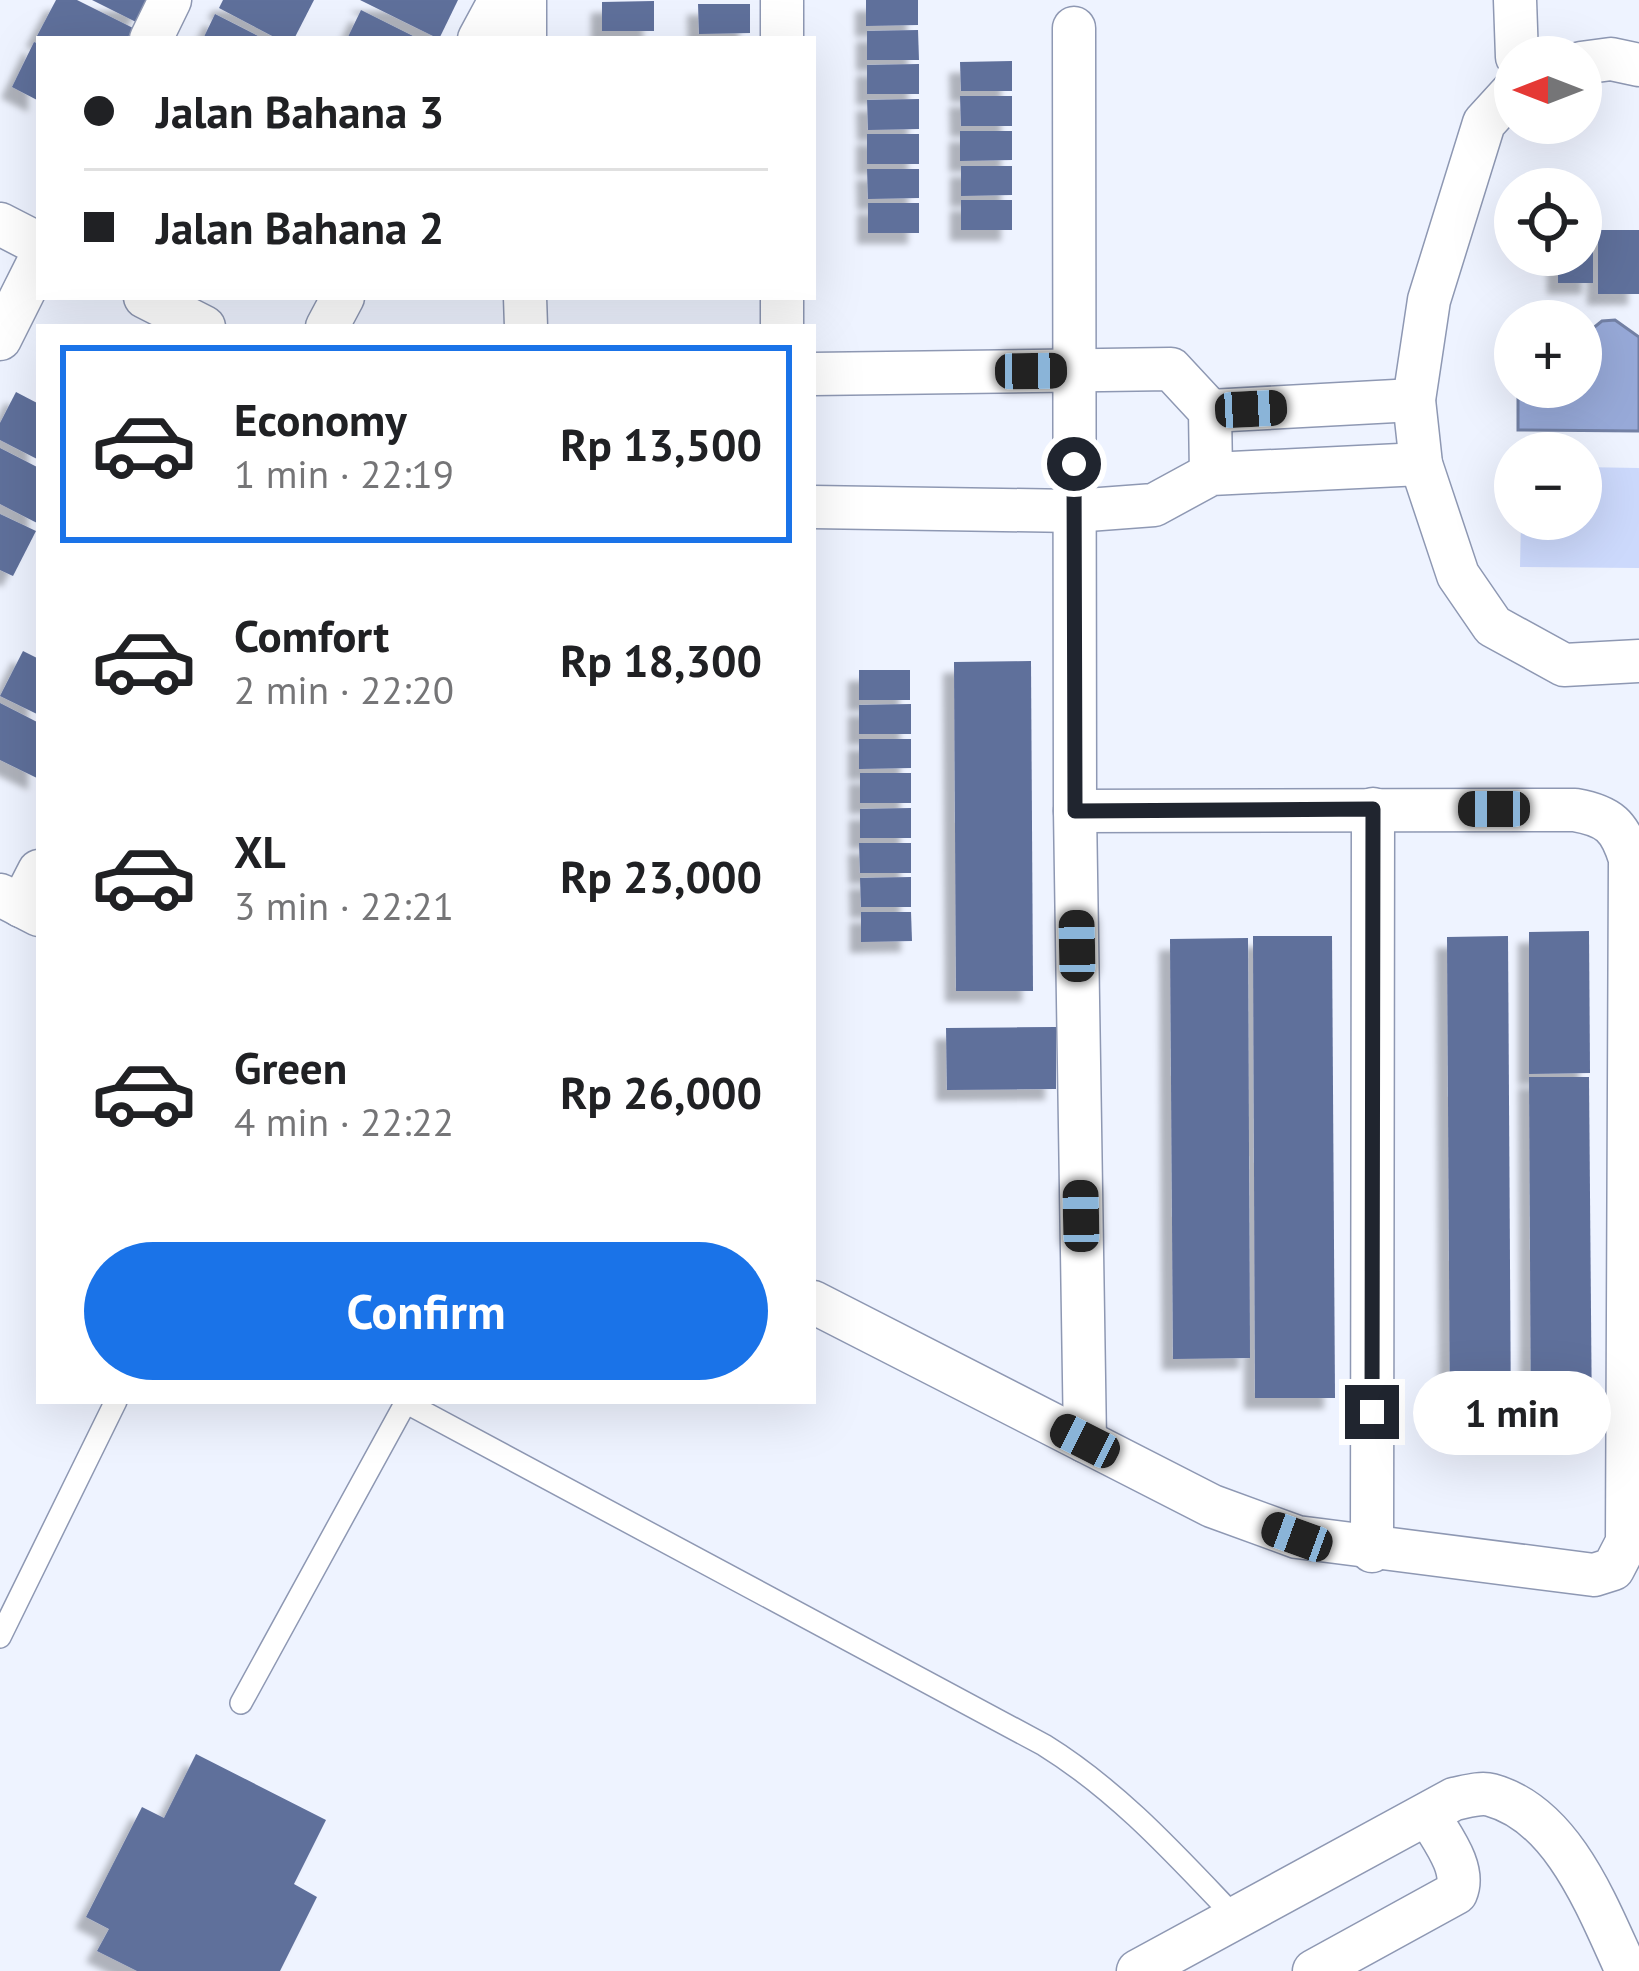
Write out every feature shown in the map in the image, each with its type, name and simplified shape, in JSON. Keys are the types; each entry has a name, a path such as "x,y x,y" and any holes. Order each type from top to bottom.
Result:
{"street":[{"path":"152,36 170,0"},
{"path":"481,36 500,0"},
{"path":"525,0 525,36"},
{"path":"782,0 782,36"},
{"path":"1515,0 1516,36"},
{"path":"1074,28 1075,811 1085,1441"},
{"path":"1602,60 1639,65"},
{"path":"1494,112 1484,123 1466,167 1429,300 1414,400 1421,464 1458,574 1493,626 1564,665 1639,661"},
{"path":"0,224 36,242"},
{"path":"0,339 36,267"},
{"path":"151,300 198,324"},
{"path":"816,374 1172,369 1210,411 1211,474"},
{"path":"1210,411 1414,400"},
{"path":"816,507 1074,511 1154,506 1211,474 1421,464"},
{"path":"1372,1551 1373,809"},
{"path":"816,1304 1213,1506 1297,1537 1372,1551 1594,1575 1612,1569 1627,1542 1630,859 1622,831 1602,815 1575,810 1075,811"},
{"path":"1138,1971 1440,1807 1487,1793 1532,1815 1578,1875 1627,1971"},
{"path":"1314,1971 1456,1893 1460,1884 1440,1807"}],"lane":[{"path":"0,1637 115,1404"},
{"path":"242,1703 403,1404"},
{"path":"408,1404 1044,1744 1090,1773 1136,1813 1234,1916"}],"shaded area":[{"path":"1615,320 1639,337 1639,431 1518,430 1518,408 1602,408 1602,321"},
{"path":"1602,467 1639,468 1639,568 1520,567 1521,540 1602,540"}],"building":[{"path":"56,0 77,0 133,28 129,36 37,36"},
{"path":"92,0 147,0 136,22"},
{"path":"223,0 314,0 296,36 272,36 219,8"},
{"path":"360,0 458,0 440,36"},
{"path":"866,0 918,0 918,25 866,26"},
{"path":"654,1 654,31 602,31 602,2"},
{"path":"698,4 750,4 750,33 699,34"},
{"path":"361,10 413,36 348,36"},
{"path":"215,14 258,36 204,36"},
{"path":"918,30 919,60 867,60 867,31"},
{"path":"34,42 36,43 36,99 12,87"},
{"path":"1012,61 1012,91 961,91 960,62"},
{"path":"919,64 919,94 867,94 867,65"},
{"path":"960,96 1012,96 1012,126 961,126"},
{"path":"919,99 919,129 868,130 867,100"},
{"path":"960,131 1012,131 1012,160 960,161"},
{"path":"867,134 919,134 919,164 867,164"},
{"path":"961,166 1012,166 1012,195 961,196"},
{"path":"867,169 919,169 919,198 868,199"},
{"path":"961,200 1012,200 1012,230 961,230"},
{"path":"868,203 919,203 919,233 868,233"},
{"path":"1602,230 1639,230 1639,294 1598,294"},
{"path":"1558,276 1593,276 1593,283 1558,283"},
{"path":"16,392 36,402 36,458 0,440 0,423"},
{"path":"0,448 36,466 36,522 0,504"},
{"path":"0,514 36,531 13,576 0,570"},
{"path":"23,651 36,658 36,714 0,696"},
{"path":"1031,661 1033,991 956,991 954,662"},
{"path":"859,670 910,670 910,700 859,700"},
{"path":"0,703 36,721 36,778 0,760"},
{"path":"911,704 911,734 859,734 859,705"},
{"path":"859,739 911,739 911,768 859,769"},
{"path":"860,773 911,773 911,803 860,803"},
{"path":"911,808 911,838 860,838 860,809"},
{"path":"859,843 911,843 911,873 860,873"},
{"path":"911,877 911,907 861,907 860,878"},
{"path":"861,912 911,912 912,941 861,942"},
{"path":"1589,931 1590,1073 1529,1074 1529,932"},
{"path":"1253,936 1332,936 1335,1398 1255,1398"},
{"path":"1508,936 1511,1428 1450,1428 1447,937"},
{"path":"1248,938 1250,1358 1173,1359 1170,939"},
{"path":"1056,1027 1056,1089 947,1090 946,1028"},
{"path":"1529,1077 1589,1077 1592,1429 1531,1430"},
{"path":"196,1754 326,1820 294,1884 317,1897 280,1971 137,1971 97,1951 109,1929 86,1917 142,1807 164,1818"}],"route":[{"path":"1074,464 1075,811 1373,809 1372,1412"}]}
